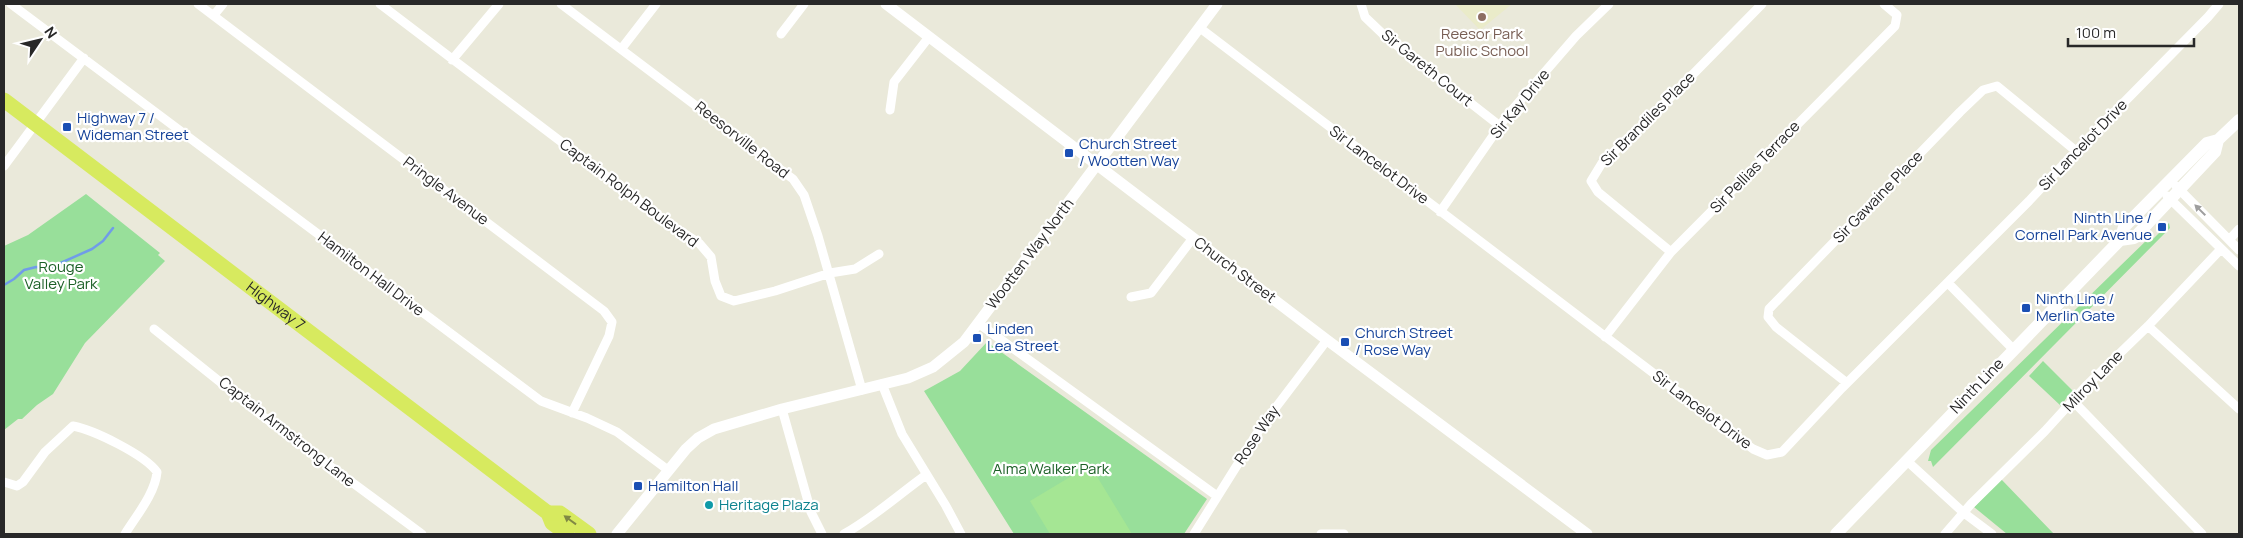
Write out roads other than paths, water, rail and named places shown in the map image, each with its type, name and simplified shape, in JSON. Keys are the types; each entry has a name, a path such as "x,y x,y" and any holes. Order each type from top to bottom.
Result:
{"main road":[{"name":"Highway 7","path":"4,100 548,513 552,523 566,534"},
{"name":"Ninth Line","path":"1836,534 2120,240 2124,226 2207,143 2218,140 2239,120"},
{"name":"Ninth Line","path":"2120,240 2134,238 2215,152 2218,140"},
{"name":"Highway 7","path":"548,513 560,513 589,534"}],"street":[{"path":"4,166 84,58 11,4"},
{"name":"Pringle Avenue","path":"198,4 604,311 612,322 609,336 572,413"},
{"path":"214,15 223,4"},
{"name":"Captain Rolph Boulevard","path":"380,4 668,223 699,243 711,257 715,281 721,296 734,301 775,291 830,273 855,269 879,254"},
{"path":"452,60 499,4"},
{"name":"Reesorville Road","path":"561,4 793,178 804,195 830,273 862,390"},
{"path":"622,48 656,4"},
{"path":"781,34 804,4"},
{"name":"Church Street","path":"886,4 1327,340 1587,534"},
{"name":"Wootten Way North","path":"617,534 686,448 698,438 714,429 782,409 908,378 933,367 964,342 1217,4"},
{"name":"Sir Gareth Court","path":"1361,4 1365,17 1386,36 1500,126"},
{"name":"Sir Kay Drive","path":"1440,212 1506,117 1576,36 1609,4"},
{"name":"Sir Brandiles Place","path":"1671,252 1598,192 1591,181 1602,163 1650,118 1762,4"},
{"name":"Sir Pellias Terrace","path":"1606,337 1671,252 1894,26 1897,16 1884,4"},
{"name":"Sir Lancelot Drive","path":"1200,28 1753,449 1767,455 1782,452 1846,383 1948,283 2140,88 2218,4"},
{"path":"890,110 894,82 929,37"},
{"name":"Hamilton Hall Drive","path":"84,58 541,401 617,432 668,470"},
{"name":"Sir Gawaine Place","path":"1846,383 1776,327 1768,317 1769,309 1960,112 1983,90 1997,86 2076,151"},
{"path":"2166,185 2180,190 2239,250"},
{"path":"2166,185 2171,200 2239,266"},
{"path":"2229,240 2239,229"},
{"path":"1131,297 1151,293 1193,238"},
{"name":"Milroy Lane","path":"1945,534 1964,512 2074,402 2086,386 2148,326 2220,249"},
{"path":"1948,283 2013,349"},
{"path":"978,323 1217,496"},
{"path":"2148,326 2239,409"},
{"name":"Captain Armstrong Lane","path":"154,329 265,418 422,534"},
{"name":"Rose Way","path":"1194,534 1260,427 1327,340"},
{"path":"882,384 902,434 961,534"},
{"path":"2074,402 2202,534"},
{"path":"782,409 810,512 822,534"},
{"path":"4,482 17,486 23,482 45,452 73,426 91,430 142,458 157,472 157,480 125,534"},
{"path":"1906,460 1964,512 1992,534"},
{"path":"844,534 868,520 885,504 926,475"},
{"path":"1321,534 1344,534"}],"waterway":[{"path":"4,285 24,270 36,267 47,269 92,249 103,241 113,228"}],"place":[{"name":"Reesor Park Public School","path":"1482,17"},
{"name":"Highway 7 / Wideman Street","path":"67,127"},
{"name":"Church Street / Wootten Way","path":"1069,153"},
{"name":"Ninth Line / Cornell Park Avenue","path":"2162,227"},
{"name":"Ninth Line / Merlin Gate","path":"2026,308"},
{"name":"Linden Lea Street","path":"977,338"},
{"name":"Church Street / Rose Way","path":"1345,342"},
{"name":"Hamilton Hall","path":"638,486"},
{"name":"Heritage Plaza","path":"709,505"}],"park label":[{"name":"Rouge Valley Park","path":"61,276"},
{"name":"Alma Walker Park","path":"1051,469"}]}
